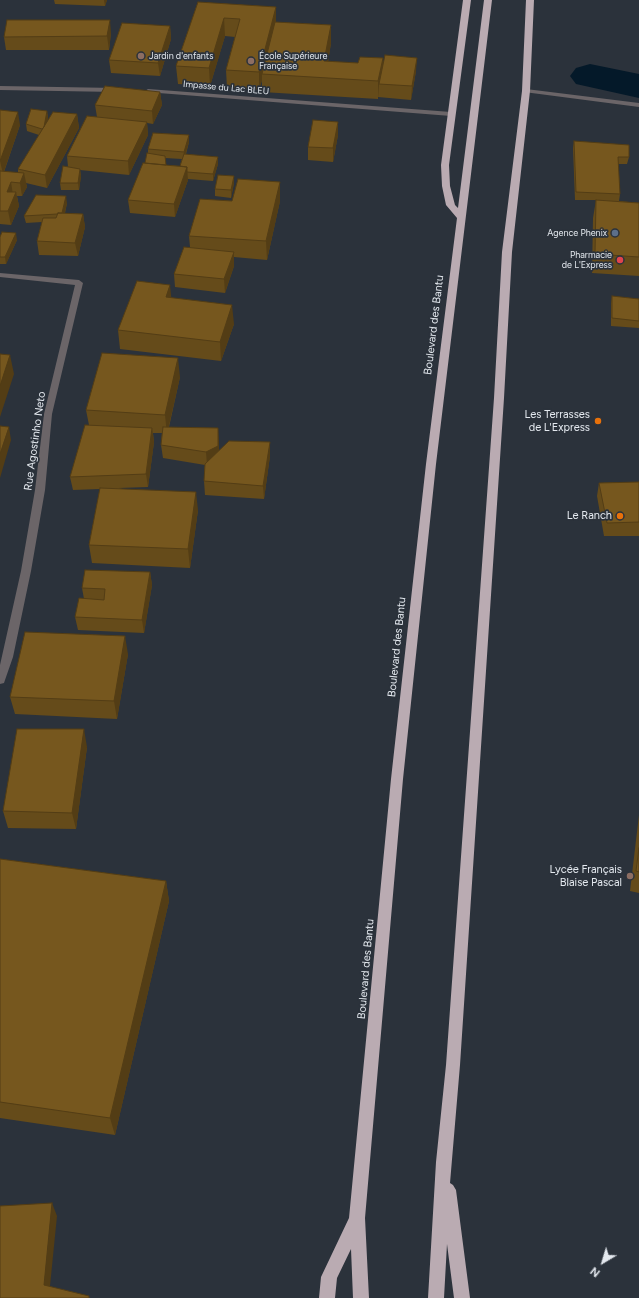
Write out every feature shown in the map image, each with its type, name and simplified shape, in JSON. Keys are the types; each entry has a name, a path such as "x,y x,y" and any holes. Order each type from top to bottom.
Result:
{"highway":[{"path":"461,218 451,205 446,186 445,165 467,0"},
{"name":"Boulevard des Bantu","path":"361,1298 357,1218 397,779 432,456 488,0"},
{"path":"436,1298 444,1162 454,1057 499,398 507,252 526,91 530,0"},
{"path":"444,1162 462,1298"},
{"path":"328,1298 329,1277 357,1218"}],"street":[{"path":"0,88 122,90"},
{"name":"Impasse du Lac BLEU","path":"137,91 451,114"},
{"path":"526,91 639,105"},
{"name":"Rue Agostinho Neto","path":"0,275 79,283 48,414 40,490 26,571 8,657 0,680"}],"building":[{"path":"198,2 276,7 259,72 226,70 240,19 224,18 209,68 176,66"},
{"path":"7,20 110,20 107,36 4,37"},
{"path":"275,22 331,25 324,61 358,63 360,57 383,58 378,81 262,74"},
{"path":"122,23 170,26 158,63 109,60"},
{"path":"385,55 417,58 412,86 379,84"},
{"path":"105,86 160,92 152,111 95,105"},
{"path":"31,109 47,111 44,127 42,129 26,124"},
{"path":"0,110 18,112 0,161"},
{"path":"53,112 77,114 45,175 18,169"},
{"path":"87,116 147,122 128,161 67,156"},
{"path":"313,120 338,122 333,148 308,147"},
{"path":"153,133 189,135 184,152 148,149"},
{"path":"574,141 629,145 629,157 618,157 620,194 576,192"},
{"path":"147,153 165,156 166,165 145,163"},
{"path":"184,154 218,157 213,174 187,172 187,167 180,166"},
{"path":"143,163 187,167 174,204 128,200"},
{"path":"63,166 80,169 78,183 60,183"},
{"path":"0,171 24,173 20,183 11,182 7,192 16,192 8,211 0,211"},
{"path":"218,175 234,176 231,190 215,189"},
{"path":"238,179 280,182 266,241 189,236 200,199 232,201"},
{"path":"36,195 66,196 62,213 24,216"},
{"path":"596,200 639,203 639,257 595,254"},
{"path":"58,213 83,214 75,243 37,241 43,218 56,218"},
{"path":"2,232 16,233 5,257 0,257 0,237"},
{"path":"184,247 234,252 224,279 174,274"},
{"path":"137,281 170,285 166,297 232,305 220,342 118,330"},
{"path":"612,296 639,299 639,321 612,318"},
{"path":"102,353 178,358 165,415 86,410"},
{"path":"0,354 10,355 0,386"},
{"path":"85,425 152,428 146,474 70,477"},
{"path":"0,426 9,427 0,454"},
{"path":"163,427 218,428 218,446 206,452 161,445"},
{"path":"229,441 270,442 263,486 204,481 205,464"},
{"path":"639,482 639,522 607,523 599,483"},
{"path":"100,488 196,492 188,549 89,545"},
{"path":"85,570 150,572 142,620 75,617 79,598 104,600 105,589 82,588"},
{"path":"25,632 125,636 114,701 10,697"},
{"path":"17,729 84,729 72,813 3,811"},
{"path":"639,848 639,872 636,871"},
{"path":"0,859 166,881 110,1118 0,1102"},
{"path":"52,1203 44,1285 89,1296 89,1298 0,1298 0,1206"}],"waterway":[{"path":"590,76 639,86"}],"place":[{"name":"Jardin d'enfants","path":"141,56"},
{"name":"École Supérieure Française","path":"251,61"},
{"name":"Agence Phenix","path":"615,233"},
{"name":"Pharmacie de L'Express","path":"620,260"},
{"name":"Les Terrasses de L'Express","path":"598,421"},
{"name":"Le Ranch","path":"620,516"},
{"name":"Lycée Français Blaise Pascal","path":"630,876"}]}
